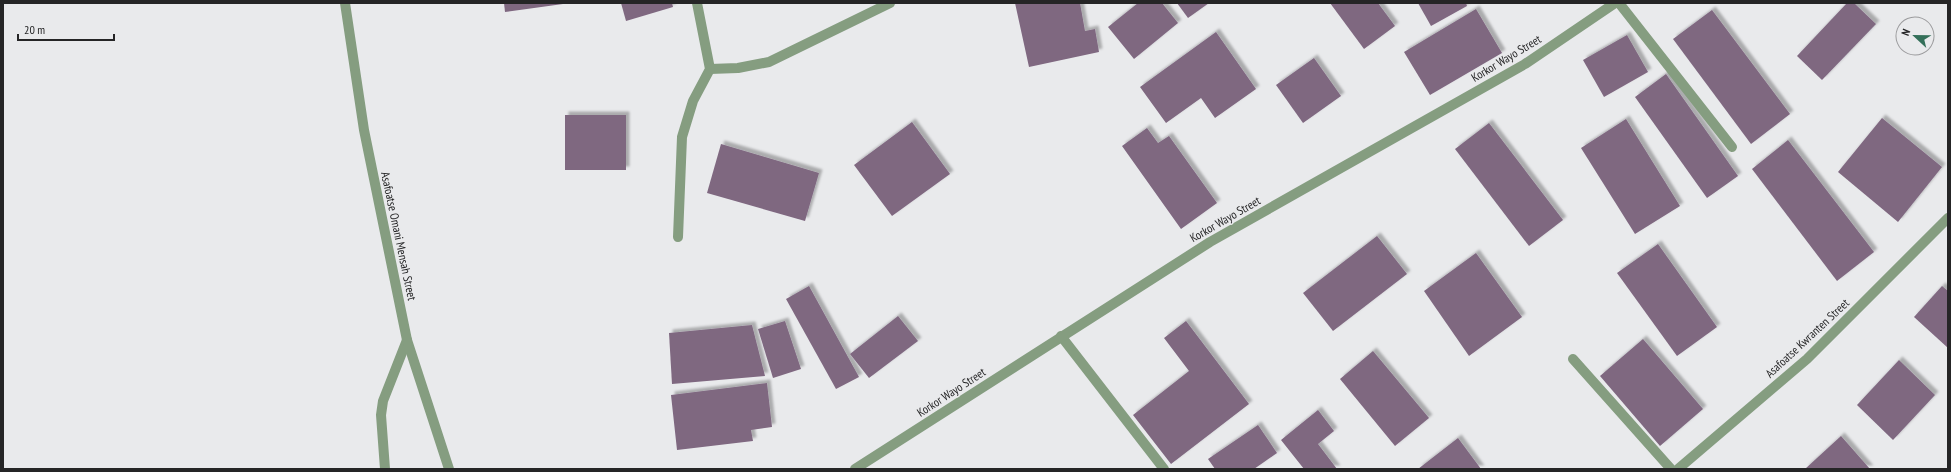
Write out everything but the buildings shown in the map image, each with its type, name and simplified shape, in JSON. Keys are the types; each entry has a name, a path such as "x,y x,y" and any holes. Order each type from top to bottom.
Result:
{"street":[{"name":"Asafoatse Omani Mensah Street","path":"345,3 364,130 407,340 450,469"},
{"path":"678,237 682,137 693,102 710,69 697,3"},
{"path":"710,69 738,68 769,62 890,3"},
{"name":"Korkor Wayo Street","path":"855,469 1210,242 1525,64 1615,3"},
{"path":"1619,3 1732,147"},
{"name":"Asafoatse Kwranten Street","path":"1678,469 1807,359 1948,218"},
{"path":"1061,336 1164,469"},
{"path":"385,469 381,415 383,401 407,340"},
{"path":"1573,359 1671,469"}]}
